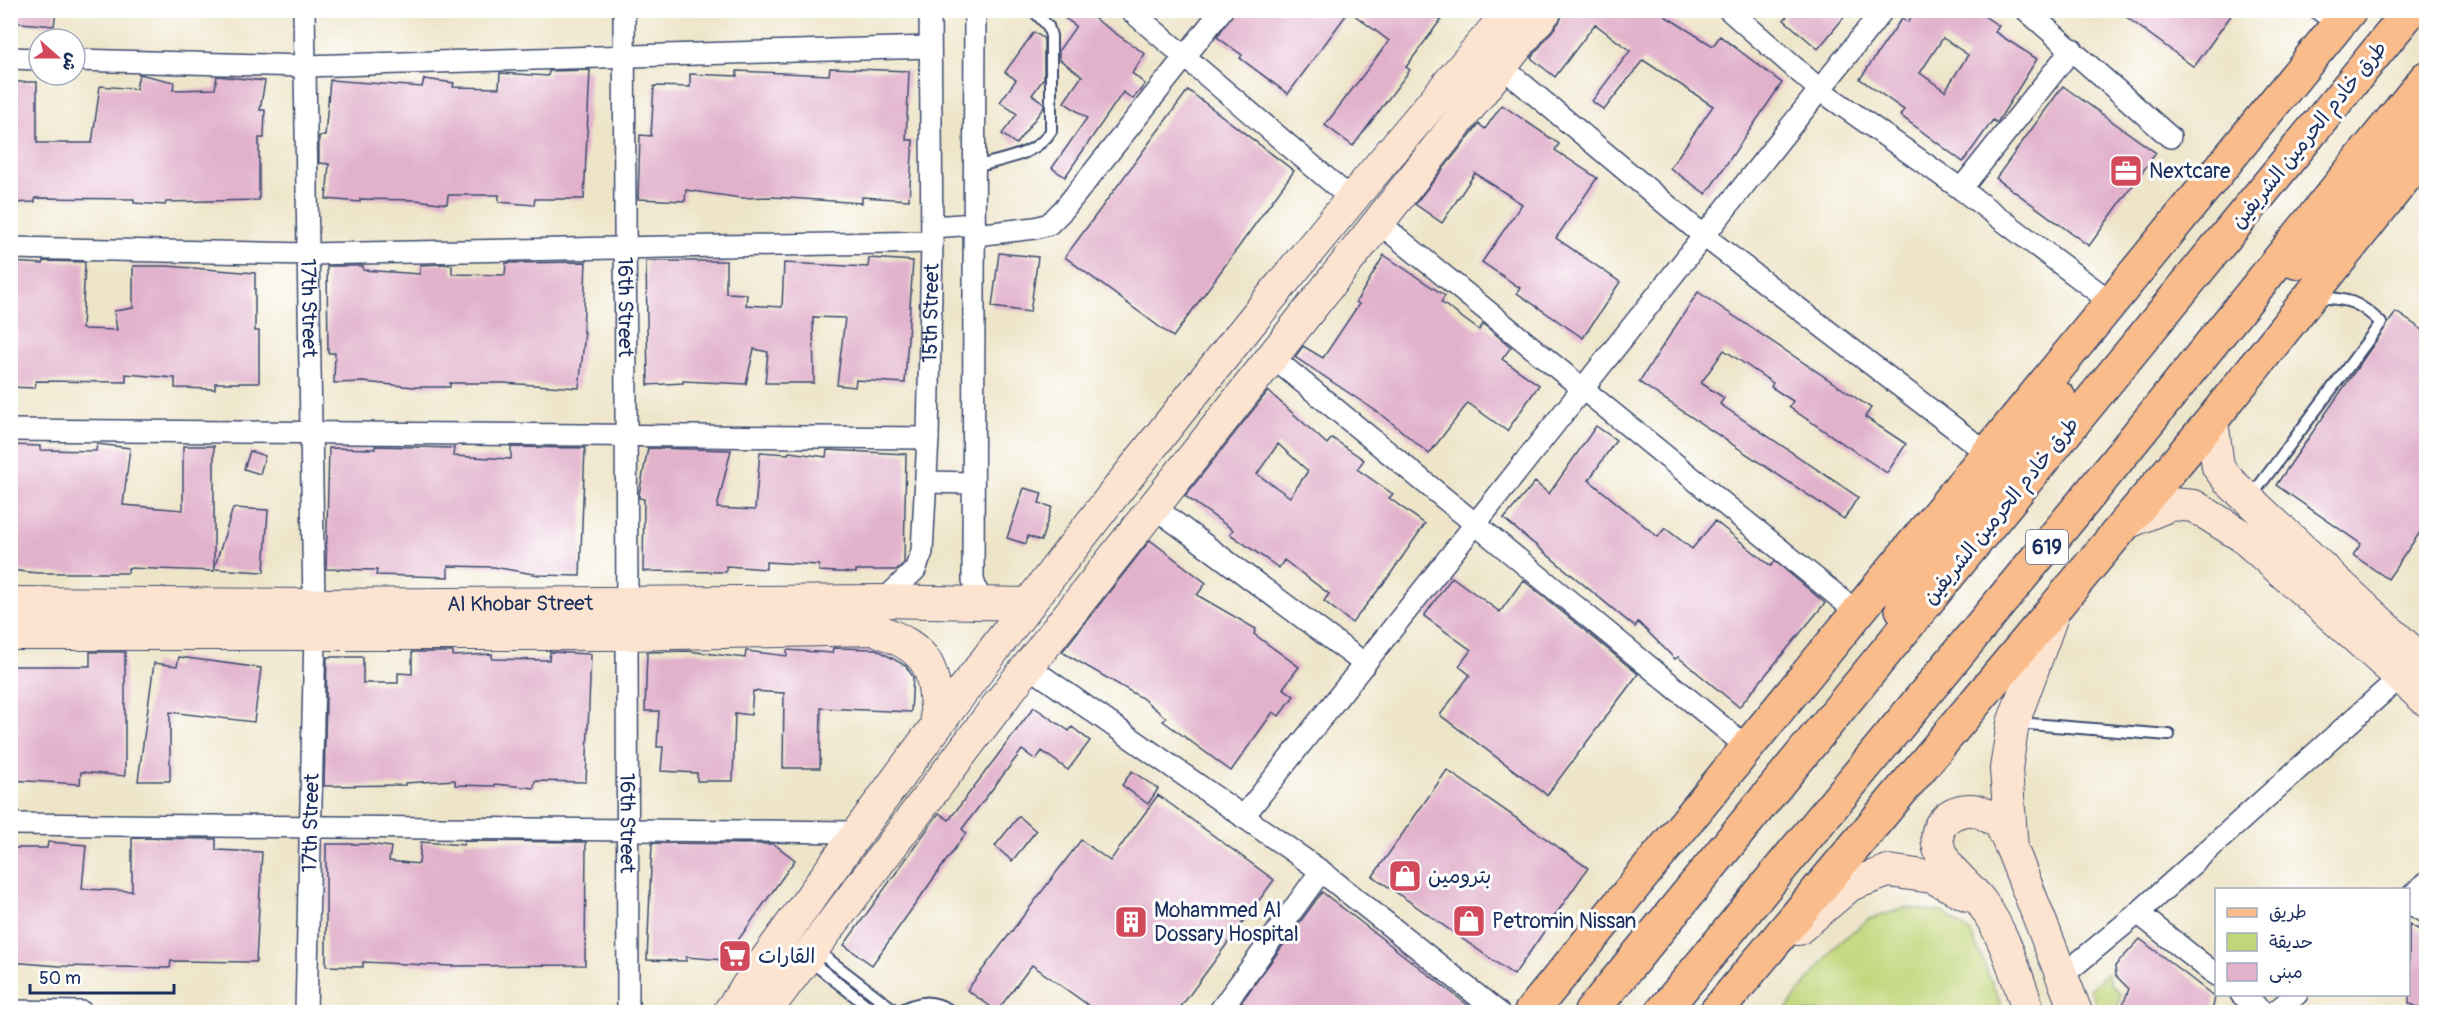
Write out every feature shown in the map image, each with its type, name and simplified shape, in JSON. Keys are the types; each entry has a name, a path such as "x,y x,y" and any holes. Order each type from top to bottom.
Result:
{"main road":[{"name":"طرق خادم الحرمين الشريفين","path":"1591,1012 2411,10"},
{"path":"1704,874 2336,15"},
{"path":"1531,1012 2111,302 2336,15"},
{"name":"619","path":"1662,1012 2084,501 2427,78"},
{"path":"2084,501 2427,114"},
{"path":"1716,1012 2212,420 2427,151"}],"street":[{"name":"17th Street","path":"304,10 315,620 306,1012"},
{"name":"16th Street","path":"624,10 627,603"},
{"name":"15th Street","path":"883,601 915,570 922,552 928,438 932,235 930,10"},
{"name":"15th Street","path":"975,10 973,580 981,603"},
{"path":"1130,10 1350,198"},
{"path":"10,248 308,254 625,248 932,235 1049,224 1064,209 1222,10"},
{"path":"729,1012 855,832 1029,604 1350,198 1511,10"},
{"path":"765,1012 1028,666 1545,10"},
{"path":"1729,10 1820,90 1961,189 2111,302"},
{"path":"1243,817 1883,10"},
{"path":"2026,10 2170,137"},
{"path":"87,60 305,66 930,47"},
{"path":"1961,189 2072,49"},
{"path":"10,58 27,59"},
{"path":"1501,66 1704,236 1987,453"},
{"path":"1378,222 1857,612"},
{"path":"1272,357 1746,747"},
{"path":"2212,420 2218,467 2419,664 2427,700"},
{"path":"10,430 928,438"},
{"path":"926,483 973,483"},
{"path":"2124,524 2172,504 2194,506 2242,536 2419,664"},
{"path":"1154,507 1365,664"},
{"name":"Al Khobar Street","path":"10,603 627,634 795,616 883,601 1029,604"},
{"name":"Al Khobar Street","path":"10,634 627,603 795,616 875,628 905,641 930,664 935,687 938,723"},
{"path":"2012,849 2006,769 2013,723 2053,612"},
{"name":"16th Street","path":"627,634 628,1012"},
{"path":"2062,976 2138,913 2419,664"},
{"path":"1028,666 1321,871 1498,1012"},
{"path":"2029,1012 2006,946 1982,903 1949,867 1938,846 1940,826 1949,816 1972,810 2000,823 2076,1012"},
{"path":"10,824 855,832"},
{"path":"1219,1012 1321,871"},
{"path":"1750,971 1850,885 1888,871 1932,877 1982,903"},
{"path":"2410,899 2427,884"},
{"path":"2410,901 2427,913"},
{"path":"2138,913 2215,973"},
{"path":"2244,996 2264,1012"},
{"path":"2275,1012 2294,996"},
{"path":"10,1011 82,1012"}],"lane":[{"path":"975,167 1034,149 1045,142 1052,131 1051,36 1048,26 1033,10"},
{"path":"2250,499 2381,323 2364,306 2347,298 2310,296"},
{"path":"2013,723 2169,735"},
{"path":"810,953 875,1012"},
{"path":"810,953 897,1012 922,1001 953,1012"}],"green space":[{"path":"1906,908 1942,912 1971,933 2004,1012 1784,1012 1837,944 1869,919"},
{"path":"2107,973 2110,983 2121,995 2116,1012 2099,1012 2090,989"}],"building":[{"path":"10,10 56,10 54,26 10,22"},
{"path":"1053,10 1082,10 1145,54 1132,73 1145,84 1133,99 1123,92 1065,177 1052,168 1087,118 1064,102 1082,76 1059,59 1059,50 1076,26"},
{"path":"1235,10 1448,10 1406,67 1410,70 1353,146 1325,125 1389,41 1349,11 1288,94 1240,58 1242,55 1217,37"},
{"path":"1564,10 1669,10 1665,16 1713,46 1720,36 1782,83 1706,194 1670,168 1713,106 1643,60 1604,110 1592,101 1630,51 1595,24 1555,77 1531,58 1560,21"},
{"path":"1792,10 1850,10 1818,49 1784,20"},
{"path":"1915,10 1975,10 1999,26 1995,32 2037,59 1997,123 1993,120 1963,162 1900,115 1904,110 1860,79 1902,18 1908,22","holes":["1943,38 1968,55 1945,91 1920,73"]},
{"path":"2117,10 2235,10 2194,67"},
{"path":"1034,32 1044,39 1044,78 1032,95 1044,103 1044,107 1016,144 1002,134 1017,114 1000,102 1016,80 1005,72"},
{"path":"830,68 909,71 906,140 913,140 909,200 862,197 862,203 773,197 741,198 686,190 685,201 638,199 640,135 651,136 654,86 690,87 690,74 737,76 737,71 829,75"},
{"path":"590,70 584,199 535,199 534,205 499,202 499,195 448,195 447,204 416,200 360,199 360,202 326,199 329,164 319,163 319,136 325,136 330,80 422,87 424,79 454,83 453,87 499,88 500,73 548,76 549,71"},
{"path":"139,74 174,82 173,90 215,89 217,76 265,81 260,110 265,110 264,138 259,138 259,200 166,202 165,205 134,203 134,199 35,198 35,202 10,203 10,82 27,82 27,87 37,87 37,143 92,143 100,86 136,89"},
{"path":"2063,86 2156,153 2089,246 1996,178"},
{"path":"1188,90 1294,171 1173,337 1065,257"},
{"path":"1502,105 1559,144 1555,150 1597,178 1556,238 1620,282 1583,338 1517,293 1520,288 1482,262 1522,204 1475,173 1442,223 1415,204 1479,124 1485,129"},
{"path":"999,253 1038,257 1030,312 992,307"},
{"path":"1384,255 1445,296 1441,302 1479,330 1483,324 1511,347 1502,359 1539,385 1507,431 1468,403 1429,454 1385,417 1295,357 1303,346 1323,358 1359,304 1356,302"},
{"path":"869,258 913,261 905,383 856,380 855,387 837,385 845,318 813,317 814,383 765,383 768,352 754,349 746,384 683,381 683,383 648,385 646,261 726,261 726,293 747,294 746,305 782,307 784,263 868,267"},
{"path":"43,261 85,262 82,329 117,330 114,311 133,308 133,266 167,266 255,273 255,331 259,331 259,383 215,383 215,389 175,388 175,378 126,374 126,382 36,381 35,388 10,387 10,262 43,264"},
{"path":"586,262 583,332 585,332 579,388 503,383 450,383 450,387 414,387 363,382 334,383 335,353 328,353 327,266 363,266 363,270 420,274 420,265 442,264 452,265 452,274 505,275 506,263"},
{"path":"1698,292 1871,408 1865,417 1906,444 1887,473 1789,407 1793,401 1771,387 1773,383 1724,350 1701,383 1724,398 1720,404 1858,497 1844,519 1639,382"},
{"path":"2396,312 2427,333 2427,522 2388,579 2353,555 2361,544 2276,485"},
{"path":"1268,391 1327,444 1332,438 1364,460 1357,469 1393,494 1389,498 1425,524 1387,579 1352,623 1324,601 1329,594 1284,560 1279,568 1230,534 1233,530 1185,496","holes":["1278,444 1308,471 1290,497 1257,474"]},
{"path":"1596,426 1616,440 1589,480 1658,537 1665,528 1692,549 1715,521 1771,566 1775,561 1825,603 1739,707 1678,657 1675,659 1638,622 1635,627 1504,519 1535,482 1549,494"},
{"path":"97,444 130,448 123,505 183,510 183,446 214,446 214,571 128,568 128,573 37,573 10,570 10,445 40,446 40,450 96,451"},
{"path":"375,446 454,448 453,456 511,459 511,447 585,448 580,576 539,575 494,567 448,566 448,577 376,575 377,570 326,569 329,448 375,449"},
{"path":"648,448 731,450 717,508 755,510 760,452 788,454 789,452 826,457 827,450 906,454 904,563 896,570 856,570 856,573 819,571 819,565 766,562 766,569 726,566 726,572 643,571 644,499 639,498 639,494"},
{"path":"250,451 265,456 260,474 244,469"},
{"path":"1024,488 1042,493 1039,503 1052,507 1041,541 1028,536 1026,544 1007,538"},
{"path":"233,508 268,510 264,572 214,569"},
{"path":"1150,540 1206,583 1197,595 1256,629 1254,634 1299,667 1283,688 1294,696 1279,716 1273,712 1231,771 1163,721 1166,718 1142,698 1062,652"},
{"path":"1452,577 1500,612 1523,580 1638,674 1547,795 1440,715 1470,675 1459,666 1471,650 1424,616"},
{"path":"833,648 876,649 906,666 913,677 911,712 821,708 820,768 783,768 784,693 753,691 751,715 735,713 733,781 697,781 697,773 661,771 663,747 657,747 659,711 645,711 647,652 688,651 745,658 746,651 787,656 787,650 832,653"},
{"path":"90,652 125,652 125,776 81,772 80,784 10,780 10,666 90,666"},
{"path":"412,652 453,652 453,656 492,654 492,659 549,660 550,652 591,654 586,782 535,781 534,788 495,784 495,786 455,785 455,780 405,783 405,785 324,786 327,657 363,657 363,683 398,683 398,673 412,674"},
{"path":"179,657 261,668 254,722 170,712 170,781 138,781 154,663 177,666"},
{"path":"1034,707 1069,731 1072,727 1090,741 1068,770 1042,751 1036,760 1022,750 962,829 966,833 872,965 844,945 939,813 949,820"},
{"path":"1447,770 1588,868 1514,975 1373,876"},
{"path":"1132,771 1158,789 1148,804 1122,785"},
{"name":"Mohammed Al Dossary Hospital","path":"1158,795 1274,880 1177,1012 1098,1012 1032,965 997,1011 967,990 1081,840 1110,861"},
{"path":"1019,816 1036,831 1012,861 995,846"},
{"path":"132,838 216,839 216,850 262,852 256,962 171,961 170,968 60,966 10,962 10,848 47,848 48,842 86,845 82,889 132,891"},
{"path":"464,841 586,842 585,965 450,966 363,962 363,967 326,966 326,844 369,844 391,847 389,861 419,864 421,842 464,845"},
{"path":"652,843 774,844 795,860 724,960 686,957 686,961 647,960"},
{"path":"1322,892 1469,1006 1464,1012 1234,1012"},
{"path":"2410,925 2427,934 2427,1012 2409,1003"},
{"path":"2140,939 2215,997 2212,1012 2120,1012 2129,989 2116,976 2115,966"}],"place":[{"name":"Nextcare","path":"2126,171"},
{"name":"بترومين","path":"1405,876"},
{"name":"Petromin Nissan","path":"1469,921"},
{"name":"Mohammed Al Dossary Hospital","path":"1131,922"},
{"name":"القارات","path":"735,956"}]}
